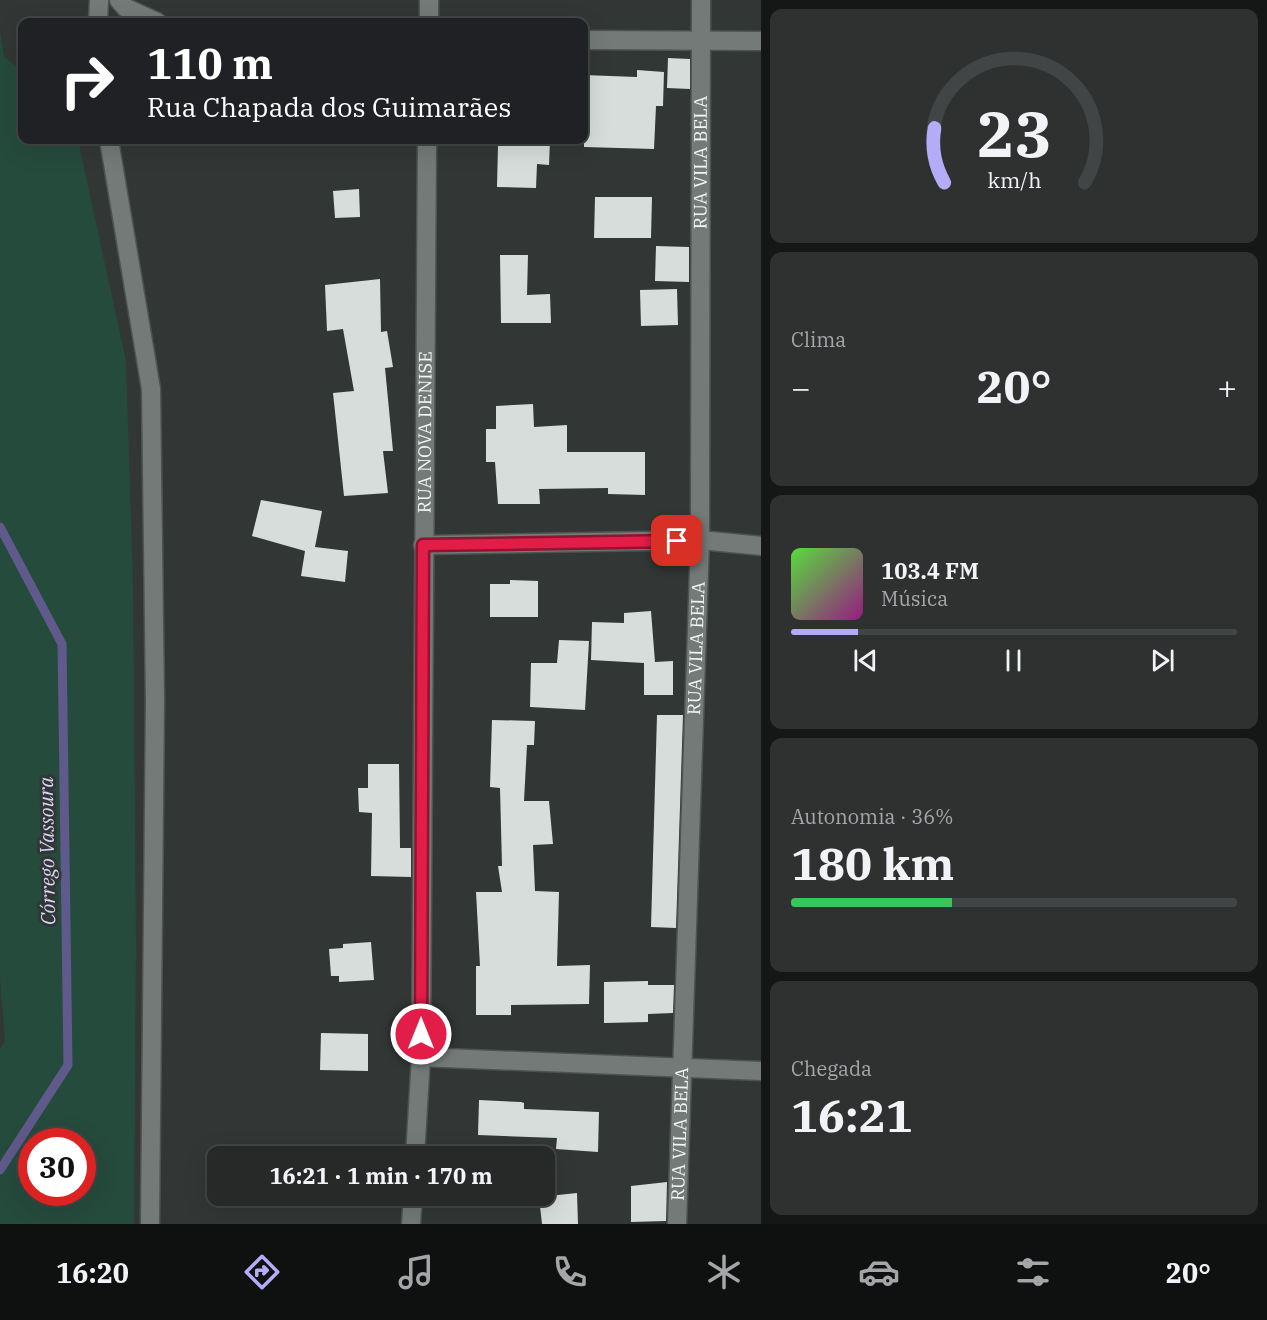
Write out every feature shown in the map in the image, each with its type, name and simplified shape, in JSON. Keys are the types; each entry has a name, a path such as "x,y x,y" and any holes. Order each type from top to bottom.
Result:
{"street":[{"path":"98,18 99,0"},
{"path":"119,0 126,8 148,18"},
{"path":"429,0 429,18"},
{"name":"RUA VILA BELA","path":"677,1224 700,540 701,0"},
{"path":"588,40 761,41"},
{"path":"110,144 151,389 155,700 150,1224"},
{"name":"RUA NOVA DENISE","path":"416,1146 421,1057 427,144"},
{"path":"423,545 700,540 761,546"},
{"path":"421,1057 761,1071"},
{"path":"411,1224 412,1206"}],"green space":[{"path":"0,32 4,57 18,68 18,144 79,144 126,361 133,583 136,945 134,1224 0,1224 0,1049 5,1042 0,979"}],"building":[{"path":"668,58 690,59 690,89 667,88"},
{"path":"637,70 664,72 663,106 656,106 654,149 584,147 584,144 588,144 588,75 637,77"},
{"path":"525,144 550,144 549,165 537,164 536,188 497,187 498,145 525,146"},
{"path":"359,189 360,217 335,218 333,191"},
{"path":"595,197 652,197 651,238 594,238"},
{"path":"656,246 689,247 689,282 655,281"},
{"path":"500,255 528,255 527,295 550,294 551,323 501,323"},
{"path":"380,279 381,332 387,331 393,367 385,368 393,451 383,451 388,493 344,496 333,393 354,391 343,329 327,331 325,285"},
{"path":"677,289 678,325 641,326 640,290"},
{"path":"533,404 534,427 567,425 567,452 645,452 645,495 608,494 608,488 539,489 540,504 498,504 495,462 486,462 486,429 496,429 496,406"},
{"path":"261,500 322,511 315,547 348,551 345,582 301,576 305,551 252,536"},
{"path":"510,580 538,581 538,617 490,617 490,584 510,584"},
{"path":"651,611 655,662 673,661 673,695 644,695 644,663 591,660 592,622 624,623 624,613"},
{"path":"559,640 589,641 585,710 530,707 531,663 557,663"},
{"path":"657,715 683,715 676,928 651,927"},
{"path":"492,720 535,721 534,745 527,745 524,801 549,801 553,844 533,845 535,891 559,892 557,966 590,965 589,1004 511,1005 511,1015 476,1015 476,966 480,966 476,892 502,892 498,866 502,866 500,788 490,787"},
{"path":"368,764 399,764 400,848 411,848 411,877 371,876 372,813 359,812 358,788 368,788"},
{"path":"371,942 374,980 339,982 339,976 331,976 329,949 343,948 343,944"},
{"path":"648,981 648,985 674,985 673,1013 648,1014 648,1022 604,1023 604,982"},
{"path":"321,1033 368,1034 368,1071 320,1070"},
{"path":"479,1100 521,1102 524,1103 524,1109 599,1112 598,1152 556,1149 557,1138 478,1135"},
{"path":"667,1182 666,1221 631,1222 631,1186"},
{"path":"577,1193 578,1224 542,1224 540,1206 555,1206 555,1195"}],"waterway":[{"name":"Córrego Vassoura","path":"0,527 62,644 68,1065 0,1170"}],"route":[{"path":"421,1034 423,545 677,541"}]}
